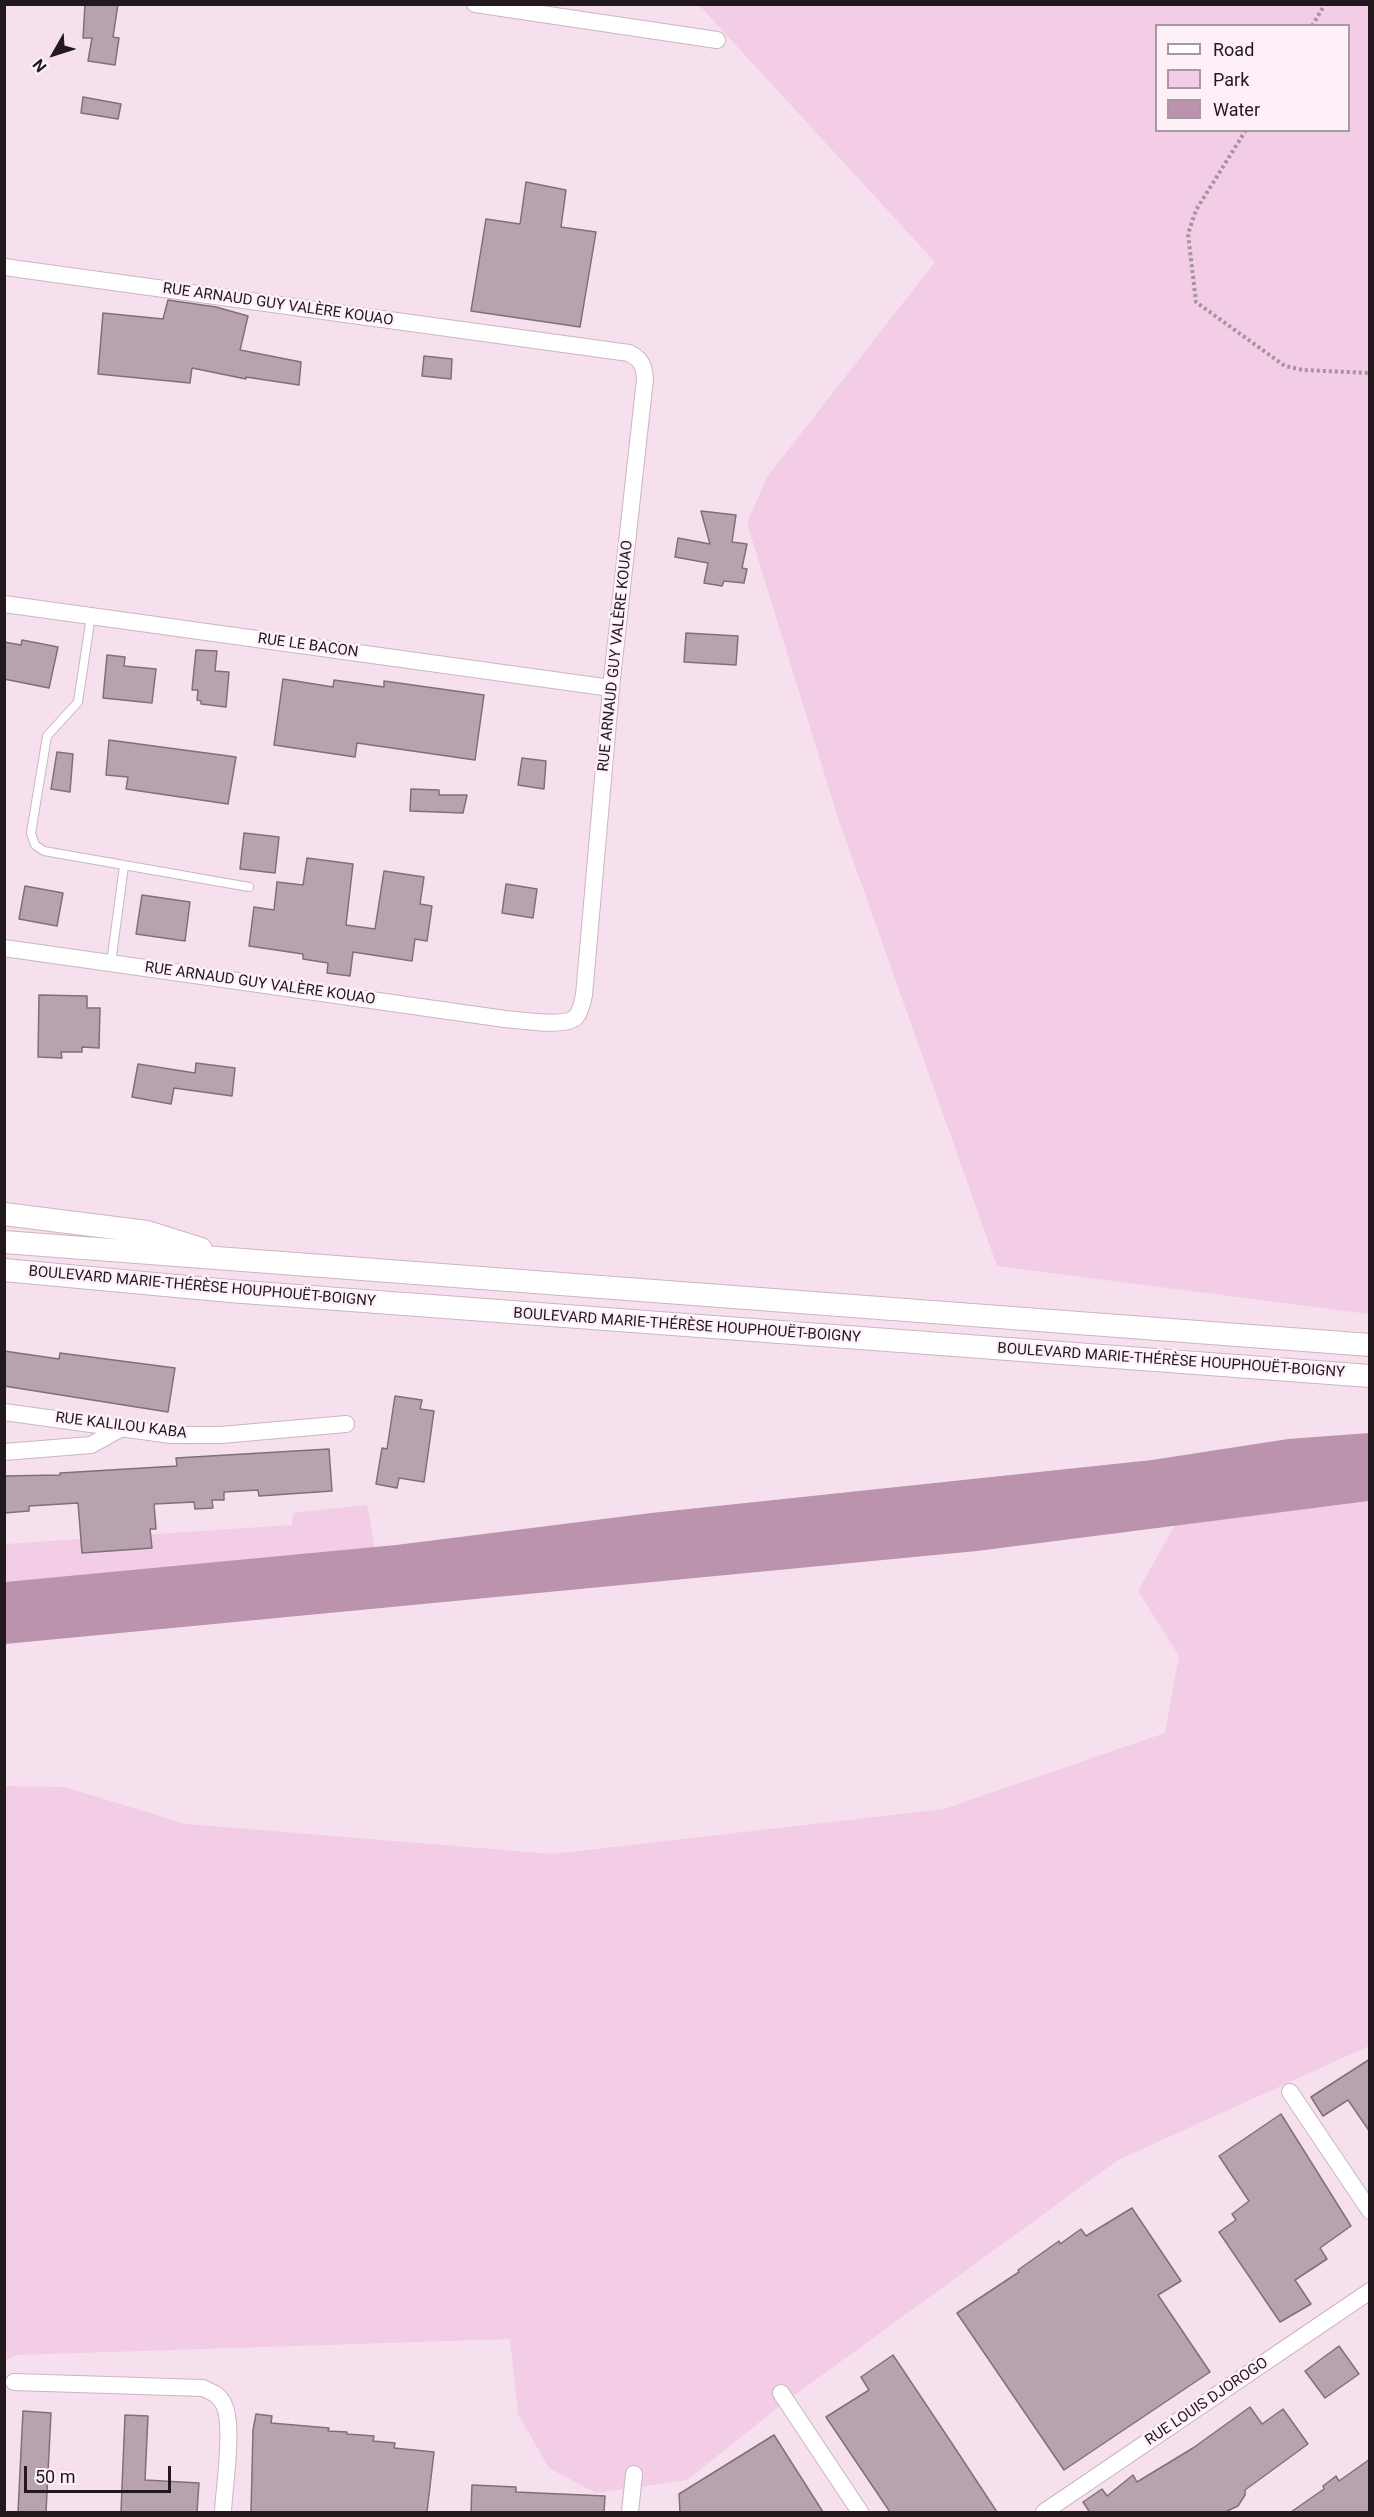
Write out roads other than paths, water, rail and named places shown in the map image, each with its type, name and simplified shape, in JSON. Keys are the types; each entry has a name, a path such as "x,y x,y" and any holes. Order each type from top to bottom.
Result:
{"main road":[{"path":"4,1214 147,1232 236,1261"},
{"name":"BOULEVARD MARIE-THÉRÈSE HOUPHOUËT-BOIGNY","path":"4,1242 1370,1345"},
{"name":"BOULEVARD MARIE-THÉRÈSE HOUPHOUËT-BOIGNY","path":"4,1270 230,1292 1370,1376"}],"street":[{"path":"476,4 717,40"},
{"name":"RUE ARNAUD GUY VALÈRE KOUAO","path":"4,267 629,353 638,358 644,366 645,379 611,688 584,995 581,1008 574,1019 562,1023 506,1019 4,948"},
{"name":"RUE LE BACON","path":"4,604 611,688"},
{"name":"RUE KALILOU KABA","path":"4,1412 171,1435 221,1435 346,1424"},
{"path":"4,1452 91,1445 122,1428"},
{"path":"1290,2092 1370,2211"},
{"name":"RUE LOUIS DJOROGO","path":"1044,2512 1370,2291"},
{"path":"14,2382 203,2388 217,2394 225,2405 229,2421 223,2512"},
{"path":"781,2393 860,2512"},
{"path":"630,2512 634,2474"}],"lane":[{"path":"91,616 78,702 47,736 31,833 35,844 44,851 249,887"},
{"path":"111,963 124,866"}],"water":[{"path":"1369,1433 1369,1501 977,1551 5,1644 5,1582 396,1545 651,1513 1152,1460 1288,1439"}]}
